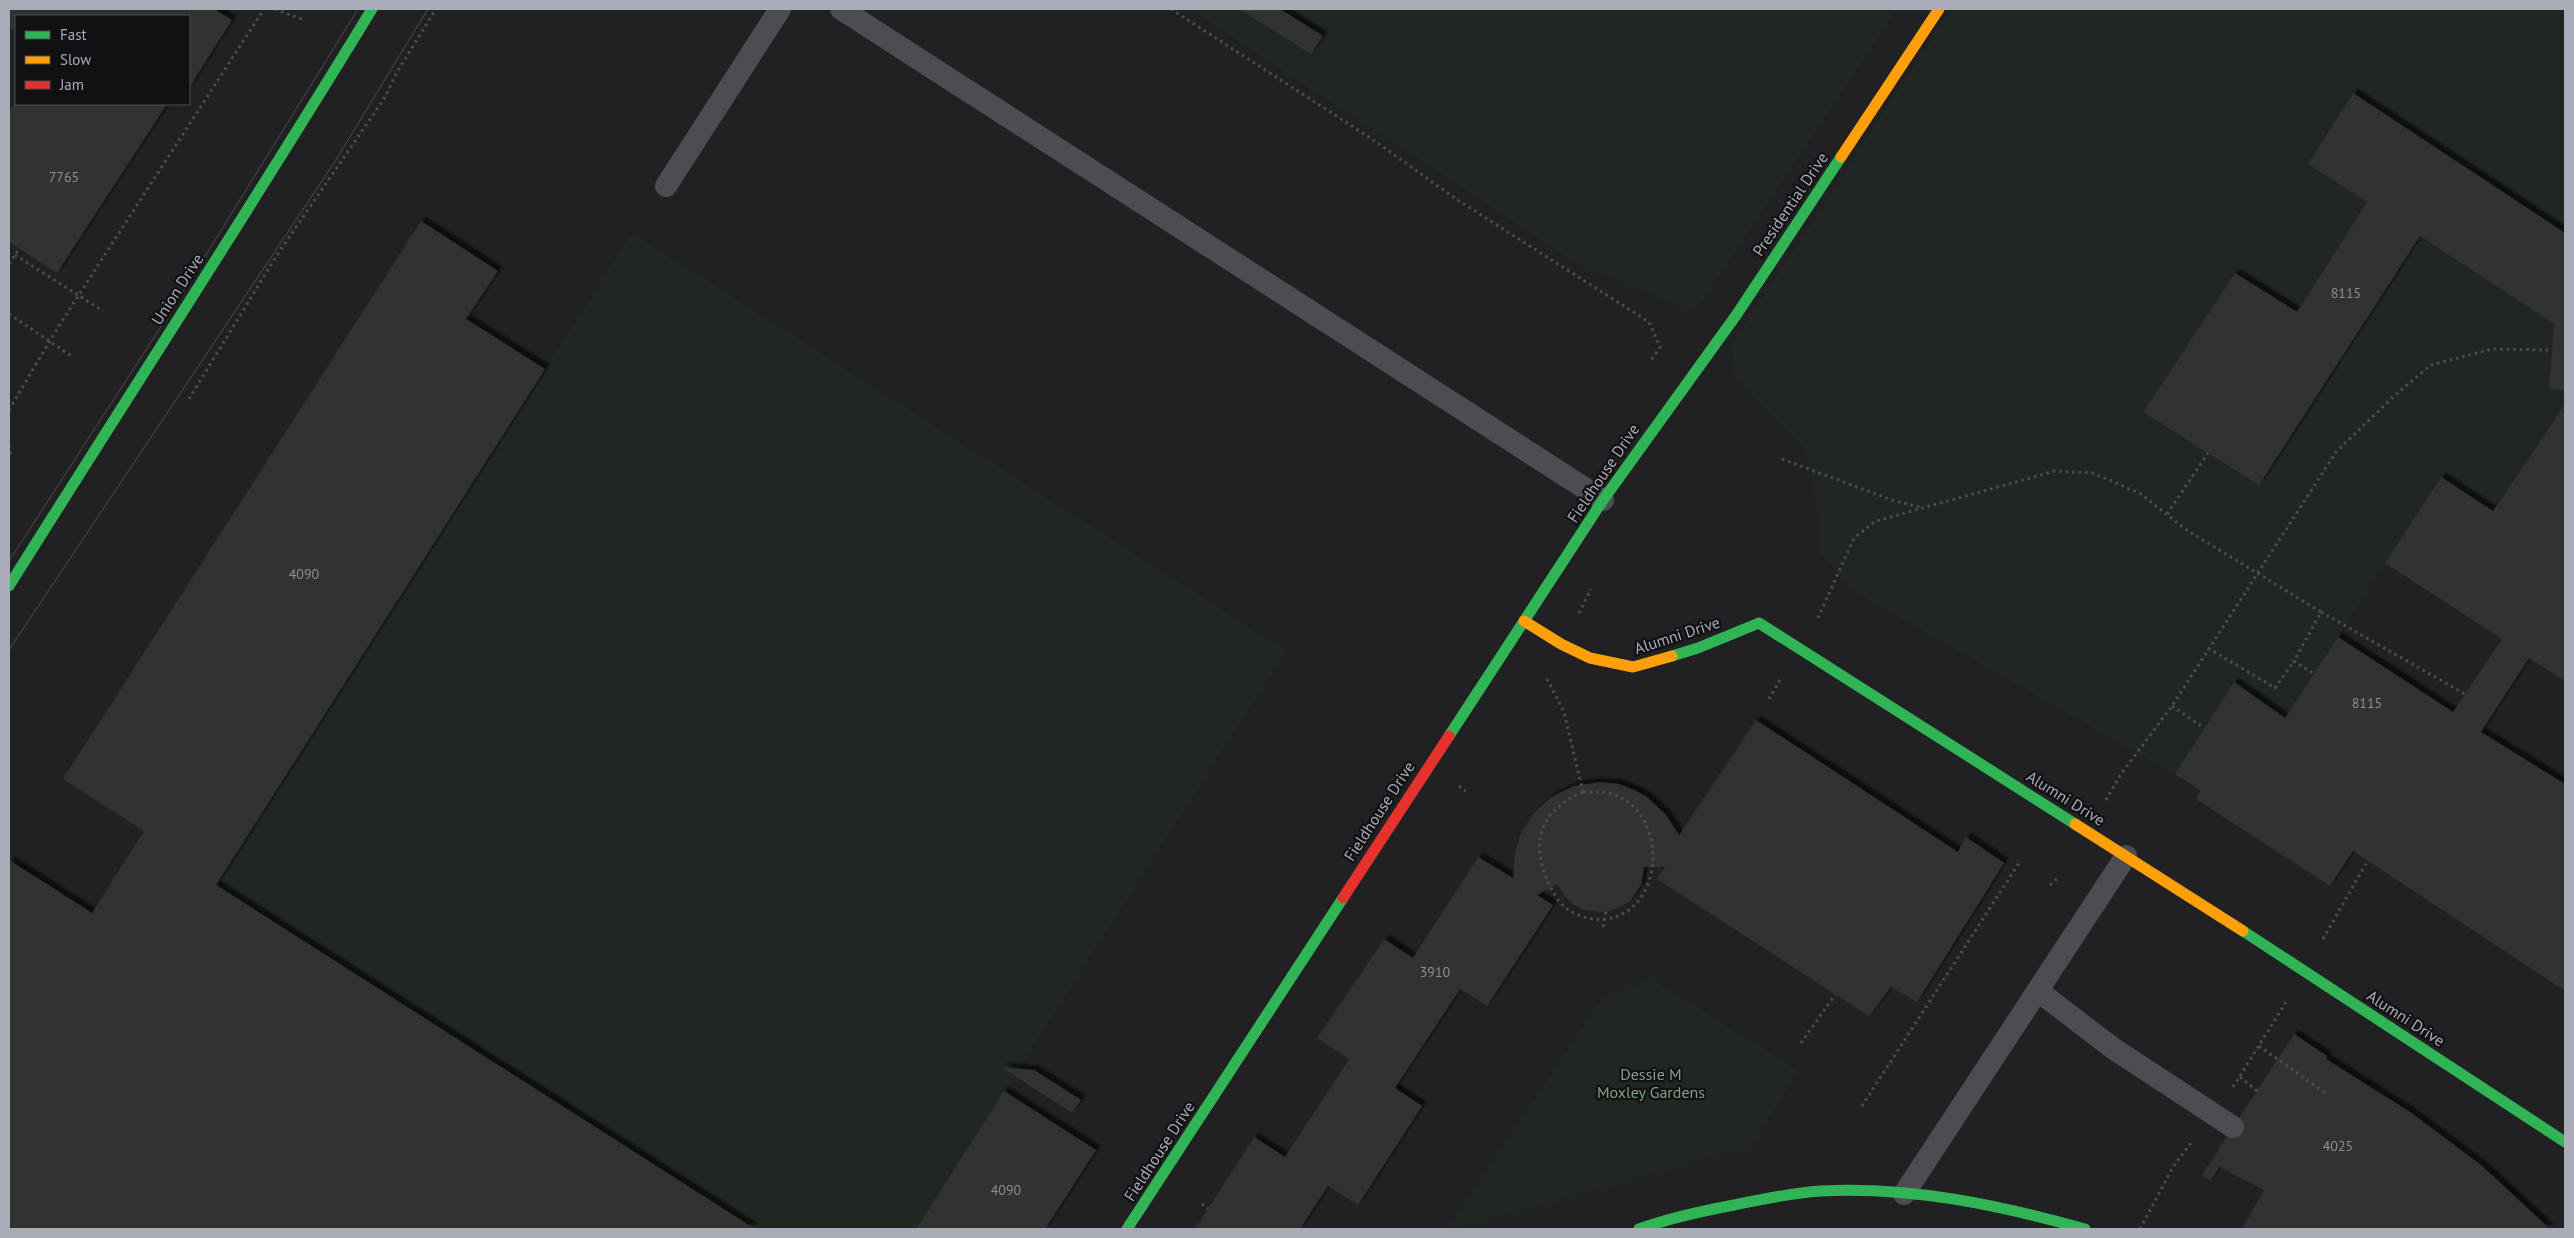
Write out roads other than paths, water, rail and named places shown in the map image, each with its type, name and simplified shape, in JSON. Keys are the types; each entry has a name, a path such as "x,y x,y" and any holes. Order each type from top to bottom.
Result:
{"street":[{"name":"Union Drive","path":"9,586 160,345 272,173 372,9"},
{"name":"Presidential Drive","path":"1664,414 1737,314 1939,9"},
{"name":"Fieldhouse Drive","path":"1127,1229 1603,500 1664,414"},
{"name":"Alumni Drive","path":"1524,621 1561,644 1590,658 1633,667 1698,648 1759,623 2305,970 2565,1142"},
{"path":"1639,1229 1710,1209 1779,1196 1820,1191 1874,1191 1992,1205 2085,1229"}],"lane":[{"path":"666,186 780,9"},
{"path":"841,9 1603,500"},
{"path":"1904,1194 2126,856"},
{"path":"2038,991 2114,1049 2234,1127"}],"tram line":[{"path":"9,561 173,308 358,9"},
{"path":"9,650 334,163 428,9"}],"park label":[{"name":"Dessie M Moxley Gardens","path":"1651,1083"}]}
